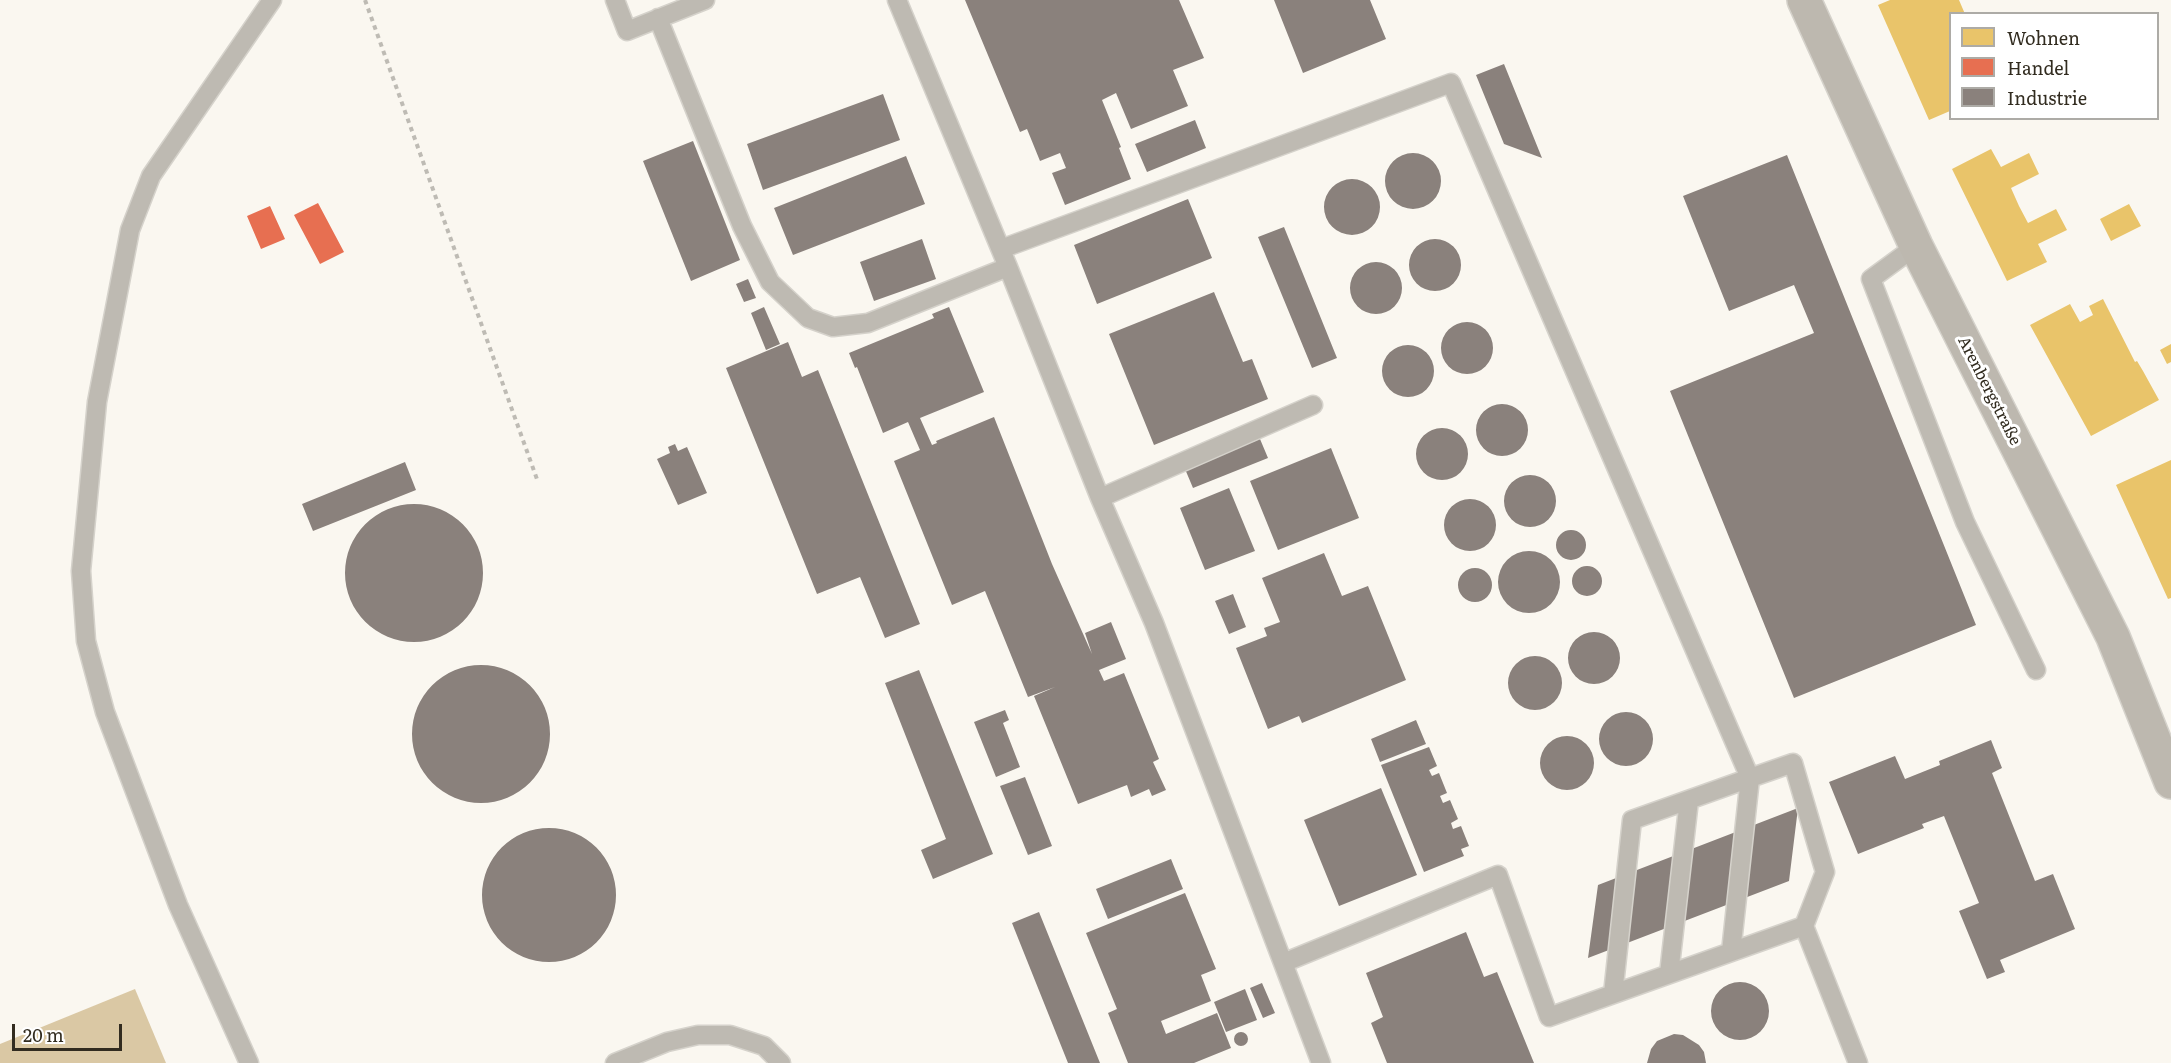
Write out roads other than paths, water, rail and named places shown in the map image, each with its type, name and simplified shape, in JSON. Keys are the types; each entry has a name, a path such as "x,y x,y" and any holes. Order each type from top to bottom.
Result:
{"street":[{"name":"Arenbergstraße","path":"1804,0 1916,246 2113,638 2171,782"}],"lane":[{"path":"249,1063 178,905 105,712 86,641 81,571 97,402 130,230 151,177 272,0"},
{"path":"615,0 627,30 705,0"},
{"path":"897,0 1001,249 1100,498 1154,623 1320,1063"},
{"path":"658,18 742,226 770,282 808,318 833,327 868,323 1008,267"},
{"path":"1001,249 1451,83 1750,778 1731,952"},
{"path":"1916,246 1871,279 1965,522 2036,670"},
{"path":"1100,498 1313,405"},
{"path":"1613,994 1632,820 1793,764 1825,872 1804,926 1858,1063"},
{"path":"1669,974 1689,800"},
{"path":"1283,963 1498,875 1549,1017 1804,926"},
{"path":"615,1063 667,1042 698,1035 730,1035 764,1046 781,1063"}]}
